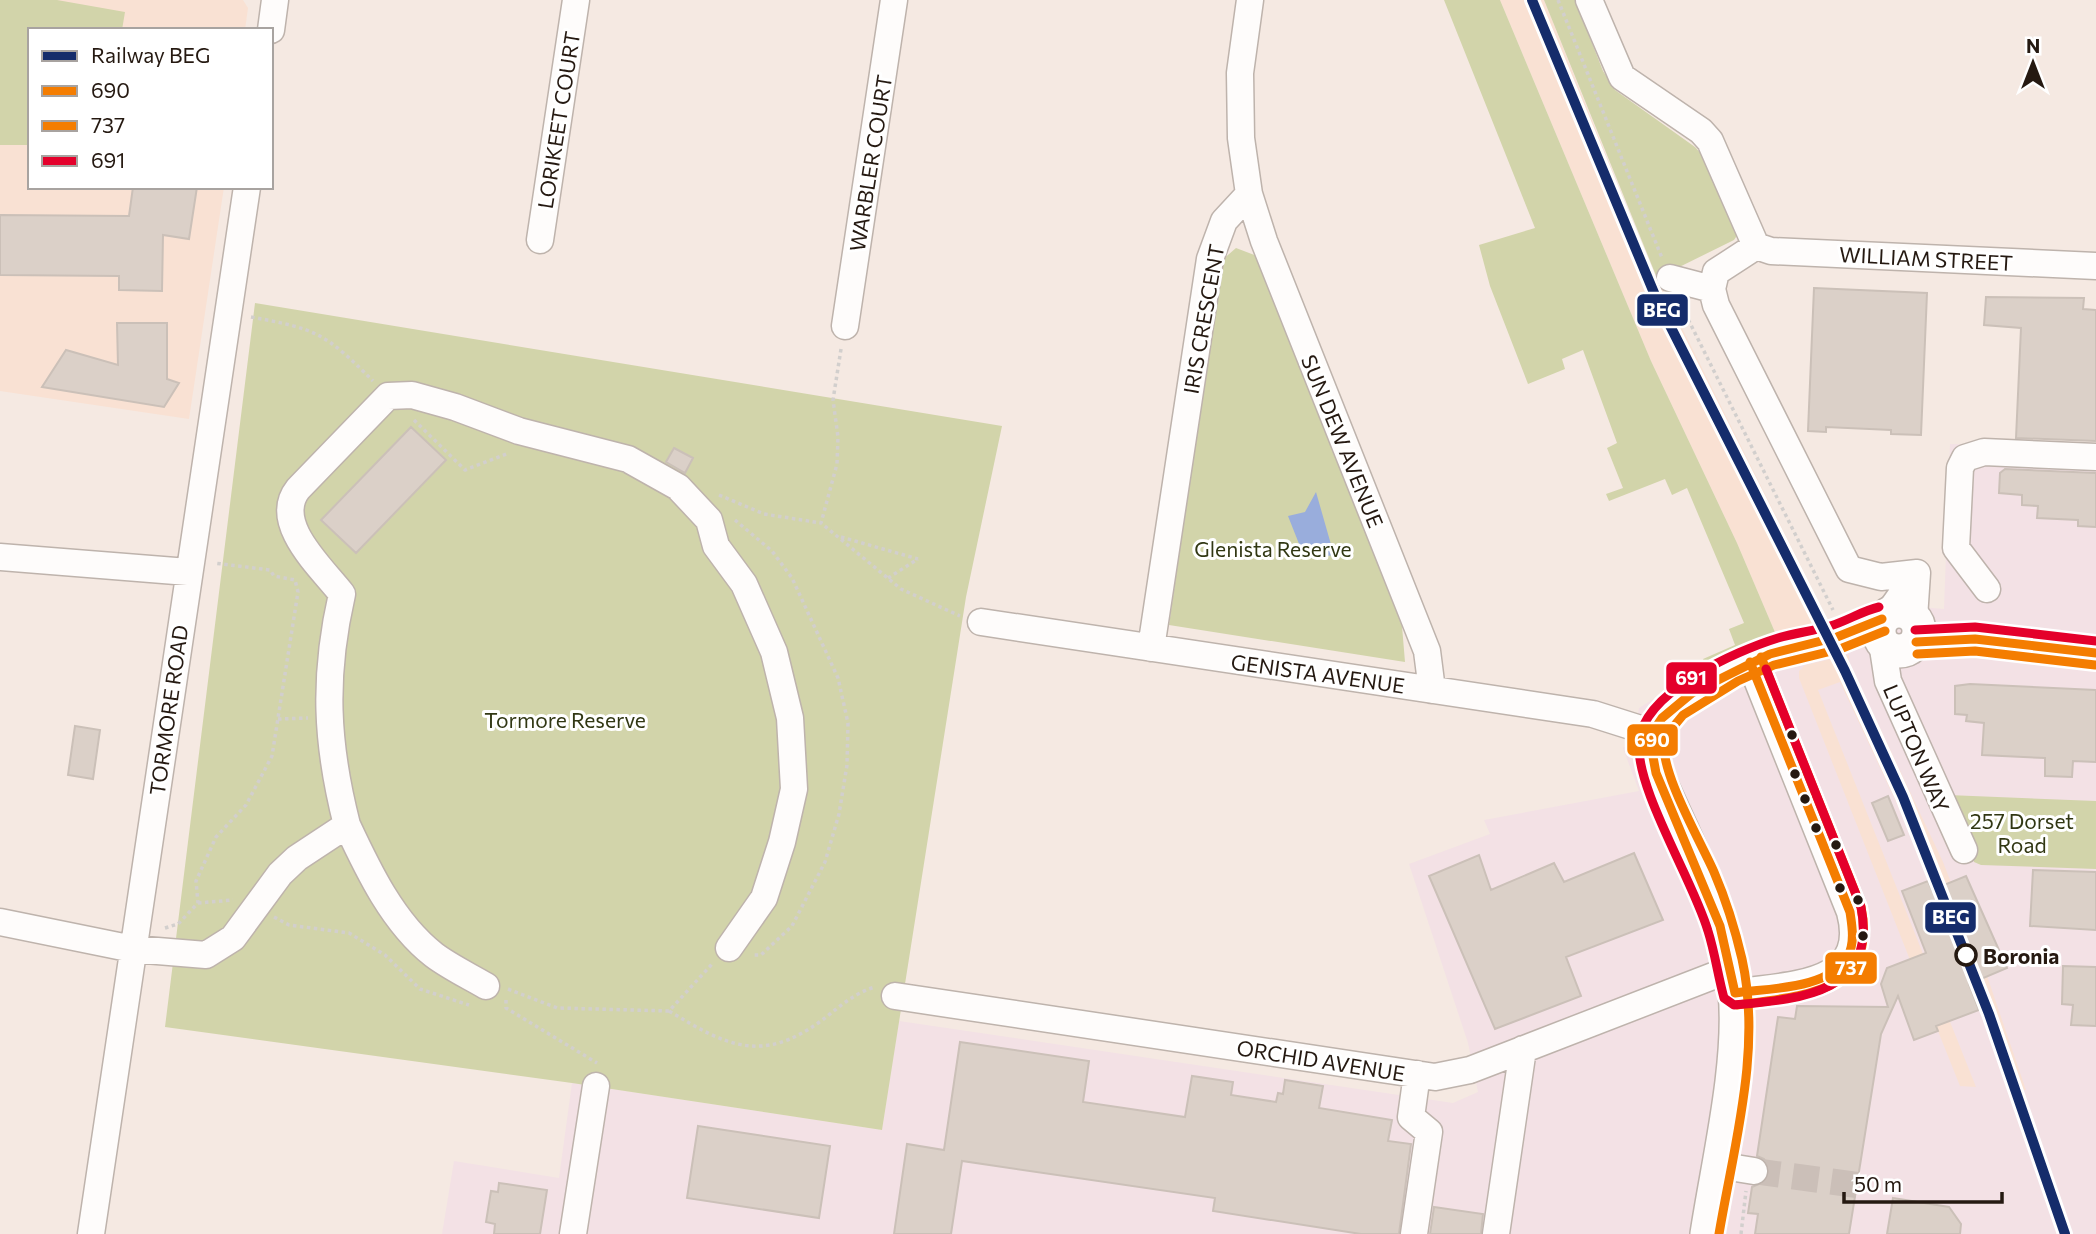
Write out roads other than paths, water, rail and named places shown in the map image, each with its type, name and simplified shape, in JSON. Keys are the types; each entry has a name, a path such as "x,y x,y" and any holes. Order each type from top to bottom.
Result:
{"main road":[{"path":"1707,1234 1733,1062 1733,981 1720,926 1651,757 1653,733 1657,724 1688,697 1750,663 1837,628 1865,642 1897,628 2096,653"}],"street":[{"path":"271,28 275,0"},
{"name":"LORIKEET COURT","path":"540,240 576,0"},
{"name":"WARBLER COURT","path":"845,326 894,0"},
{"path":"1249,194 1241,138 1240,73 1250,0"},
{"path":"1589,0 1622,77 1695,127 1710,141 1756,246 1716,272 1712,289 1716,305 1849,569 1881,577 1917,573 1897,628"},
{"name":"TORMORE ROAD","path":"91,1234 132,949 200,568 247,189"},
{"name":"IRIS CRESCENT","path":"1151,648 1210,258 1224,221 1249,194"},
{"name":"SUN DEW AVENUE","path":"1249,194 1269,254 1427,651 1432,690"},
{"name":"WILLIAM STREET","path":"1756,246 1771,251 2096,266"},
{"path":"1670,278 1712,289"},
{"path":"490,997 434,955 414,934 367,867 347,825 334,774 328,716 330,658 342,594 299,539 291,521 291,497 388,396 412,395 455,407 519,431 628,459 678,487 709,520 716,546 744,584 775,652 790,718 794,789 782,842 764,898 729,948"},
{"path":"1987,589 1956,548 1960,468 1965,458 1984,452 2096,457"},
{"path":"0,557 200,568"},
{"name":"GENISTA AVENUE","path":"981,622 1594,714 1653,733"},
{"name":"LUPTON WAY","path":"1897,628 1888,681 1964,850"},
{"name":"ORCHID AVENUE","path":"887,991 1417,1074 1454,1074 1733,981 1827,976 1850,955 1854,934 1850,912 1750,663"},
{"path":"0,922 132,949 206,955 233,938 297,858 347,825"},
{"path":"1496,1234 1523,1049"},
{"path":"1415,1234 1429,1132 1411,1117 1417,1074"},
{"path":"573,1234 596,1086"},
{"path":"1717,1165 1754,1171"}],"water":[{"path":"1316,492 1334,555 1305,559 1288,516 1305,512"}],"tunnel":[{"path":"1754,1171 1857,1185"}],"rail line":[{"name":"BEG","path":"1532,0 1657,300 1845,671 1903,797 1989,1014 2065,1234"}],"place":[{"name":"Boronia","path":"1966,955"}],"park label":[{"name":"Glenista Reserve","path":"1273,548"},
{"name":"Tormore Reserve","path":"565,719"},
{"name":"257 Dorset Road","path":"2022,832"}]}
